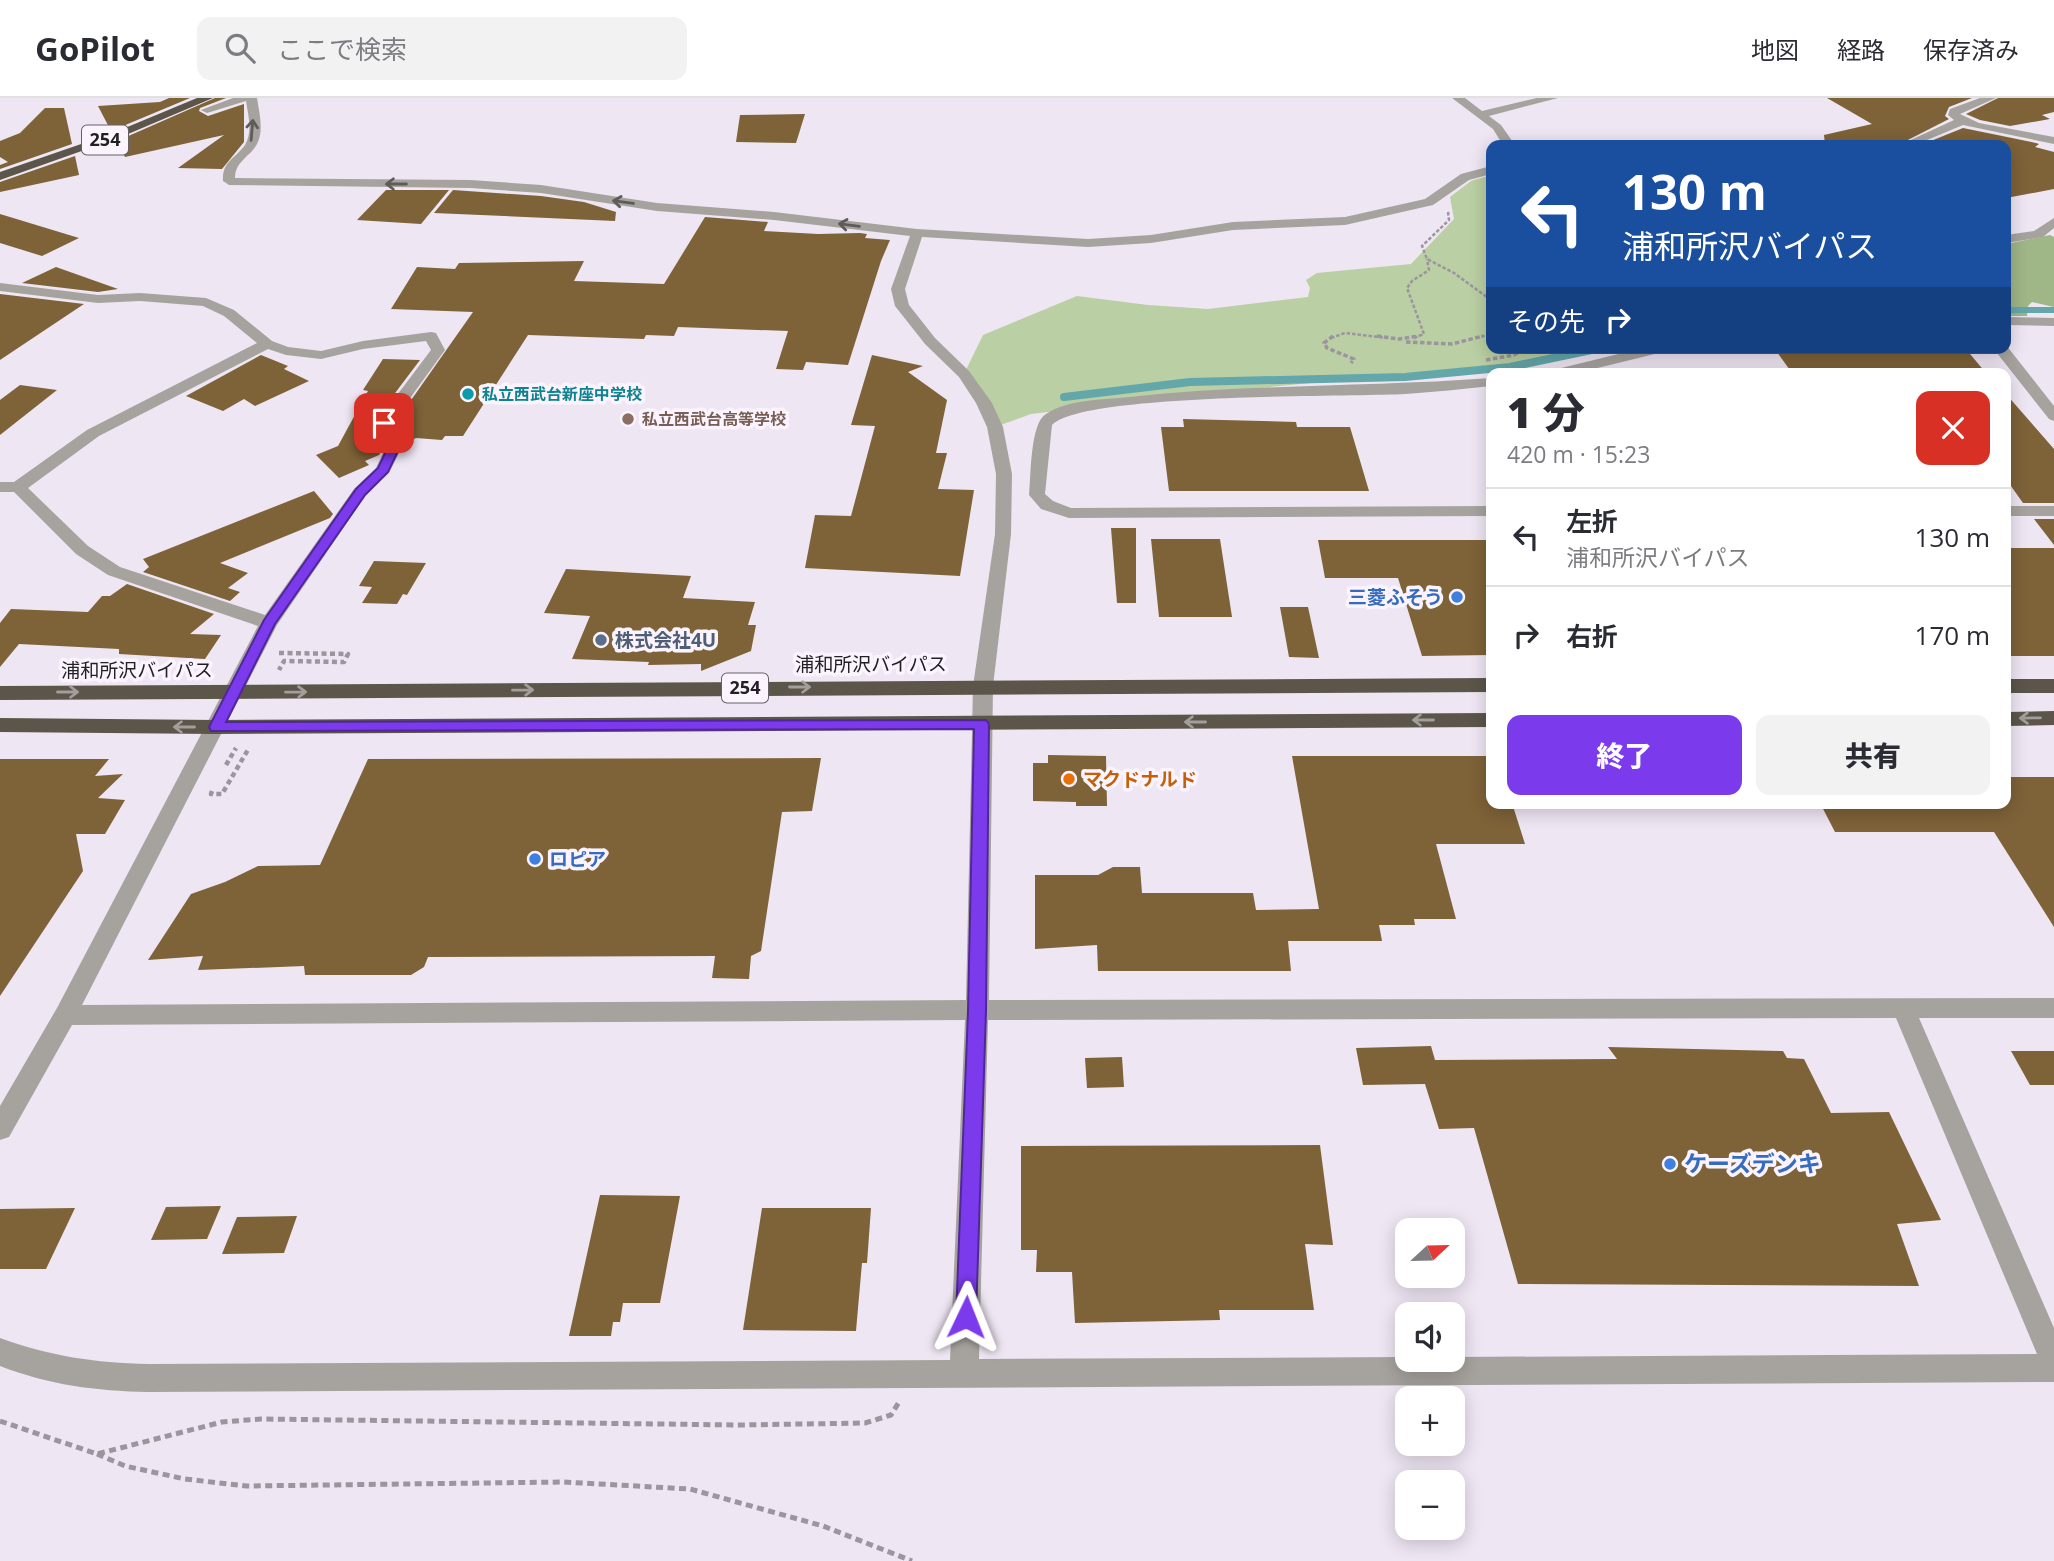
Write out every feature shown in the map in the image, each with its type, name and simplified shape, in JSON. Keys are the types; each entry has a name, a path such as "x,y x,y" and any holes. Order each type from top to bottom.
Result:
{"highway":[{"name":"254","path":"0,176 207,104"},
{"name":"浦和所沢バイパス","path":"0,693 1486,685"},
{"path":"2011,686 2054,686"},
{"path":"2011,719 2054,718"},
{"name":"254","path":"0,725 216,727 1486,720"}],"street":[{"path":"207,104 243,98"},
{"path":"251,98 254,129 251,145 234,158 228,174 229,181 483,184 541,189 657,207 774,216 917,233 1088,243 1233,226 1345,221 1429,202 1465,177 1486,171"},
{"path":"1458,98 1497,127 1506,140"},
{"path":"1482,114 1552,98"},
{"path":"1990,98 1954,111 1954,115 1961,121 2054,141"},
{"path":"1917,140 1961,121"},
{"path":"2011,238 2038,234 2054,222"},
{"path":"917,233 898,289 902,306 930,341 964,374 984,403 995,427 1004,474 1003,534 982,686 977,1011 964,1373"},
{"path":"0,287 98,299 140,297 206,302 229,313 267,344 286,351 321,355 363,345 431,336 438,350 384,423 393,449 383,470 360,492 269,623 65,1015 0,1129"},
{"path":"2011,321 2054,322"},
{"path":"267,344 93,433 9,487 82,550 114,571 269,623"},
{"path":"1580,368 1637,354"},
{"path":"2005,354 2054,416"},
{"path":"1486,382 1406,389 1189,395 1062,411 1044,424 1037,495 1047,505 1069,513 1486,511"},
{"path":"2011,510 2054,510"},
{"path":"1903,1008 2054,1361"},
{"path":"65,1015 665,1010 2054,1008"},
{"path":"0,1352 38,1367 86,1377 2054,1368"}],"path":[{"path":"1386,338 1408,340 1424,334 1407,288 1412,281 1429,270 1422,246 1449,220 1447,201 1441,194"},
{"path":"1427,259 1454,273 1486,296"},
{"path":"1351,363 1354,359 1327,348 1324,343 1328,338 1354,332 1411,344 1452,344 1486,337"},
{"path":"276,653 348,654 344,662 284,661"},
{"path":"211,794 222,794 253,741"},
{"path":"97,1454 222,1422 261,1419 739,1425 866,1423 883,1420 898,1409 906,1373"},
{"path":"0,1421 125,1466 246,1486 563,1482 690,1489 823,1526 912,1561"}],"green space":[{"path":"1486,176 1486,354 1558,354 1524,362 1189,395 1031,414 995,427 964,374 983,335 1077,296 1208,309 1308,297 1310,288 1306,280 1317,273 1411,264 1454,219 1450,197 1471,181"},
{"path":"2050,235 2054,237 2054,307 2032,302 2028,306 2027,316 2011,316 2011,243"}],"building":[{"path":"169,98 190,98 111,131 98,106 160,102"},
{"path":"215,98 226,98 200,108 199,111 208,116 244,104 244,142 222,169 178,168 224,135 125,157 117,141"},
{"path":"1827,98 1972,98 1949,107 1945,116 1949,119 1908,140 1824,140 1824,135 1872,124"},
{"path":"1998,98 2054,98 2054,112 2042,115 2050,119 2010,126 1980,120 1966,114"},
{"path":"45,108 64,108 72,144 0,169 0,165 8,162 0,157 0,141 20,133"},
{"path":"805,114 796,143 736,142 740,115"},
{"path":"1963,128 2039,144 2035,147 2054,152 2054,189 2011,197 2011,140 1933,140"},
{"path":"75,156 79,175 0,192 0,182"},
{"path":"386,190 449,190 421,224 357,220"},
{"path":"453,190 584,202 616,212 615,221 434,213"},
{"path":"0,214 79,238 42,256 0,243"},
{"path":"705,217 768,222 764,231 860,233 867,234 865,238 890,240 848,365 806,362 803,370 776,369 788,331 678,327 674,336 646,335 644,339 528,335 463,436 445,436 442,440 416,438 402,445 395,423 473,312 391,309 417,267 455,269 459,263 584,261 574,281 664,284"},
{"path":"56,267 118,289 98,292 22,283"},
{"path":"0,294 84,304 0,360"},
{"path":"1778,354 1970,354 1982,368 1788,368"},
{"path":"261,355 288,366 284,369 309,381 255,406 244,399 223,411 186,396"},
{"path":"872,355 923,366 908,372 947,400 936,453 947,453 938,489 974,490 960,576 805,568 815,515 851,516 875,426 851,425"},
{"path":"383,359 420,360 374,421 382,449 379,455 365,461 369,465 339,478 316,455 338,446 368,391 363,390"},
{"path":"20,385 57,390 0,435 0,400"},
{"path":"2011,400 2054,449 2054,503 2023,503 2011,486"},
{"path":"1183,419 1296,422 1297,427 1350,427 1369,491 1169,491 1161,427 1184,427"},
{"path":"314,491 333,514 330,518 220,563 248,573 228,588 240,592 230,601 143,572 149,567 143,559"},
{"path":"2034,519 2054,519 2054,545"},
{"path":"1111,528 1136,528 1136,603 1117,603"},
{"path":"1151,539 1220,539 1232,617 1159,617"},
{"name":"三菱ふそう","path":"1318,540 1486,540 1486,655 1422,656 1398,578 1325,578"},
{"path":"2011,548 2054,548 2054,656 2011,656"},
{"path":"374,561 426,563 407,595 403,594 397,604 362,603 372,587 359,586"},
{"path":"566,569 691,576 683,598 755,602 748,625 756,625 751,651 701,671 701,664 648,665 649,662 572,659 590,616 544,613"},
{"path":"127,584 214,614 190,634 221,635 205,659 119,654 119,649 19,644 0,667 0,623 11,609 88,612 102,596 110,596"},
{"path":"1280,607 1308,607 1319,658 1289,657"},
{"path":"1048,755 1106,756 1107,806 1033,801 1033,763 1048,763"},
{"path":"1292,756 1486,756 1486,809 1514,809 1525,844 1436,844 1456,919 1414,919 1415,925 1379,925 1382,941 1288,941 1291,971 1098,971 1097,945 1035,949 1035,875 1098,875 1113,867 1140,867 1142,893 1253,893 1256,910 1319,909"},
{"path":"821,758 812,811 782,812 761,951 751,956 749,979 712,978 715,956 428,957 424,967 411,975 305,975 304,966 198,970 203,956 148,960 191,894 258,866 320,865 368,759"},
{"path":"0,759 109,759 95,776 123,774 98,798 125,800 105,834 76,834 83,871 0,996"},
{"path":"2011,777 2054,777 2054,927 1994,832 1835,832 1823,809 2011,809"},
{"path":"1431,1046 1435,1060 1617,1059 1608,1047 1783,1051 1787,1058 1804,1059 1831,1113 1889,1112 1941,1220 1897,1224 1919,1286 1518,1284 1474,1128 1439,1129 1425,1084 1363,1085 1356,1048"},
{"path":"2011,1051 2054,1051 2054,1085 2030,1085"},
{"path":"1122,1057 1124,1087 1087,1088 1085,1058"},
{"path":"1320,1145 1333,1245 1305,1244 1314,1310 1219,1310 1220,1320 1075,1323 1072,1272 1036,1272 1037,1250 1021,1250 1021,1146"},
{"path":"600,1195 680,1196 660,1303 623,1303 620,1322 613,1322 611,1336 569,1336"},
{"path":"221,1206 207,1239 151,1240 166,1207"},
{"path":"75,1208 46,1269 0,1269 0,1209"},
{"path":"762,1208 871,1208 867,1263 862,1263 856,1331 743,1330"},
{"path":"297,1216 284,1253 222,1254 237,1217"}],"waterway":[{"path":"2011,310 2054,310"},
{"path":"1500,368 1572,354"},
{"path":"1064,397 1190,382 1405,377 1486,369"}],"place":[{"name":"私立西武台新座中学校","path":"468,394"},
{"name":"私立西武台高等学校","path":"628,419"},
{"name":"三菱ふそう","path":"1457,597"},
{"name":"株式会社4U","path":"601,640"},
{"name":"マクドナルド","path":"1069,779"},
{"name":"ロピア","path":"535,859"},
{"name":"ケーズデンキ","path":"1670,1164"}],"route":[{"path":"384,423 393,449 383,470 360,492 269,623 216,727 981,724 977,1011 966,1317"}]}
